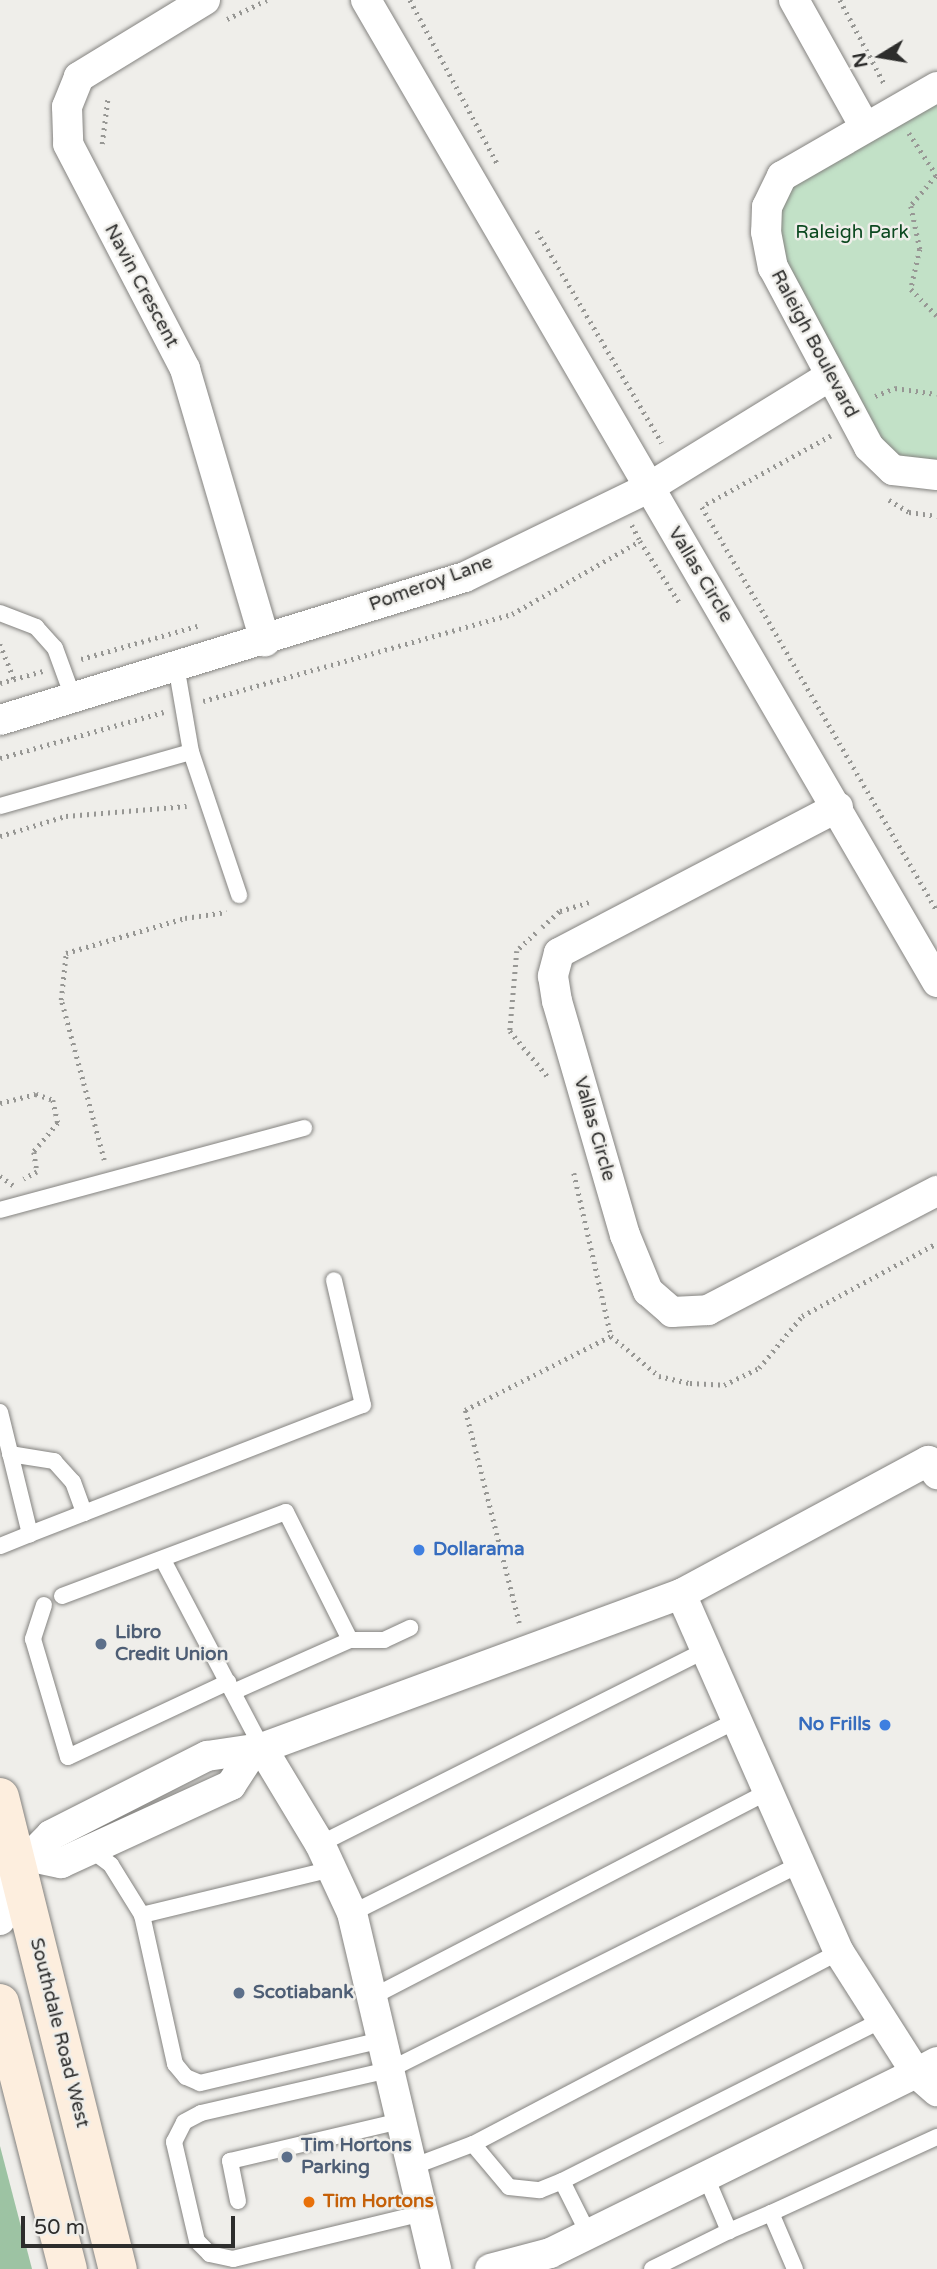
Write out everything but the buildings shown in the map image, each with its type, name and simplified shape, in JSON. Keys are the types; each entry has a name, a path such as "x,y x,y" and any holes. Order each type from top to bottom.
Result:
{"main road":[{"name":"Southdale Road West","path":"0,1797 25,1863 118,2269"},
{"path":"0,2003 68,2269"}],"street":[{"path":"366,0 648,488"},
{"path":"794,0 864,127"},
{"name":"Navin Crescent","path":"210,12 79,77 67,107 68,144 185,369 265,640"},
{"name":"Raleigh Boulevard","path":"937,87 782,176 766,207 773,267 869,447 894,470 937,475"},
{"name":"Pomeroy Lane","path":"0,720 177,671 465,576 648,488 830,376"},
{"name":"Vallas Circle","path":"648,488 838,807 937,982"},
{"name":"Vallas Circle","path":"838,807 559,953 552,976 557,1001 625,1235 648,1291 672,1312 708,1310 937,1191"},
{"path":"0,1920 25,1863 51,1835 207,1756 257,1751 681,1594 928,1461 937,1474"},
{"path":"490,2269 550,2253 706,2177 930,2075 880,2021 839,1952 797,1866 681,1594"},
{"path":"25,1863 61,1863 231,1785 257,1751"},
{"path":"257,1751 326,1856 352,1913 436,2269"}],"lane":[{"path":"0,612 36,627 55,648 74,700"},
{"path":"177,671 180,708 233,896"},
{"path":"0,806 191,752"},
{"path":"0,1210 304,1128"},
{"path":"0,1546 363,1405 334,1280"},
{"path":"0,1412 30,1534"},
{"path":"10,1454 54,1461 73,1482 84,1513"},
{"path":"62,1596 125,1568 163,1560 285,1512 350,1640"},
{"path":"163,1560 231,1687 257,1751"},
{"path":"44,1605 33,1639 68,1758 231,1687 350,1640 384,1640 410,1628"},
{"path":"142,1914 326,1856 706,1650"},
{"path":"352,1913 737,1720"},
{"path":"372,1997 767,1792"},
{"path":"90,1849 111,1865 142,1914 175,2064 200,2083 382,2040"},
{"path":"423,2213 233,2259 210,2254 197,2241 174,2142 184,2122 201,2113 389,2070 797,1866"},
{"path":"412,2167 473,2144 839,1952"},
{"path":"473,2144 509,2187 540,2190 880,2021"},
{"path":"238,2201 230,2161 401,2121"},
{"path":"652,2269 729,2231 937,2137"},
{"path":"706,2177 729,2231"},
{"path":"562,2181 589,2235"},
{"path":"771,2213 795,2269"}],"path":[{"path":"210,12 267,0"},
{"path":"410,0 500,167"},
{"path":"840,0 886,82 884,90"},
{"path":"102,152 104,99 116,91"},
{"path":"902,124 937,176 911,206 920,249 911,289 937,316"},
{"path":"535,227 662,443"},
{"path":"867,399 895,388 937,394"},
{"path":"840,444 834,434 702,507 937,911"},
{"path":"886,498 909,512 937,516"},
{"path":"0,758 512,614 640,541 686,613"},
{"path":"0,644 14,679"},
{"path":"0,836 66,816 202,804"},
{"path":"108,1175 61,1000 66,953 185,918 229,911 233,896"},
{"path":"554,1092 510,1031 517,951 560,911 599,900"},
{"path":"0,1103 36,1094 53,1100 58,1124 34,1152 37,1172 13,1185 0,1176"},
{"path":"573,1168 611,1336 659,1376 724,1385 759,1368 802,1316 937,1243"},
{"path":"522,1635 464,1410 611,1336"}],"green space":[{"name":"Raleigh Park","path":"937,87 937,475 893,470 773,267 782,176"},
{"path":"0,2146 32,2269 0,2269"}],"place":[{"name":"Dollarama","path":"419,1550"},
{"name":"Libro Credit Union","path":"101,1644"},
{"name":"No Frills","path":"885,1725"},
{"name":"Scotiabank","path":"239,1993"},
{"name":"Tim Hortons Parking","path":"287,2157"},
{"name":"Tim Hortons","path":"309,2202"}]}
